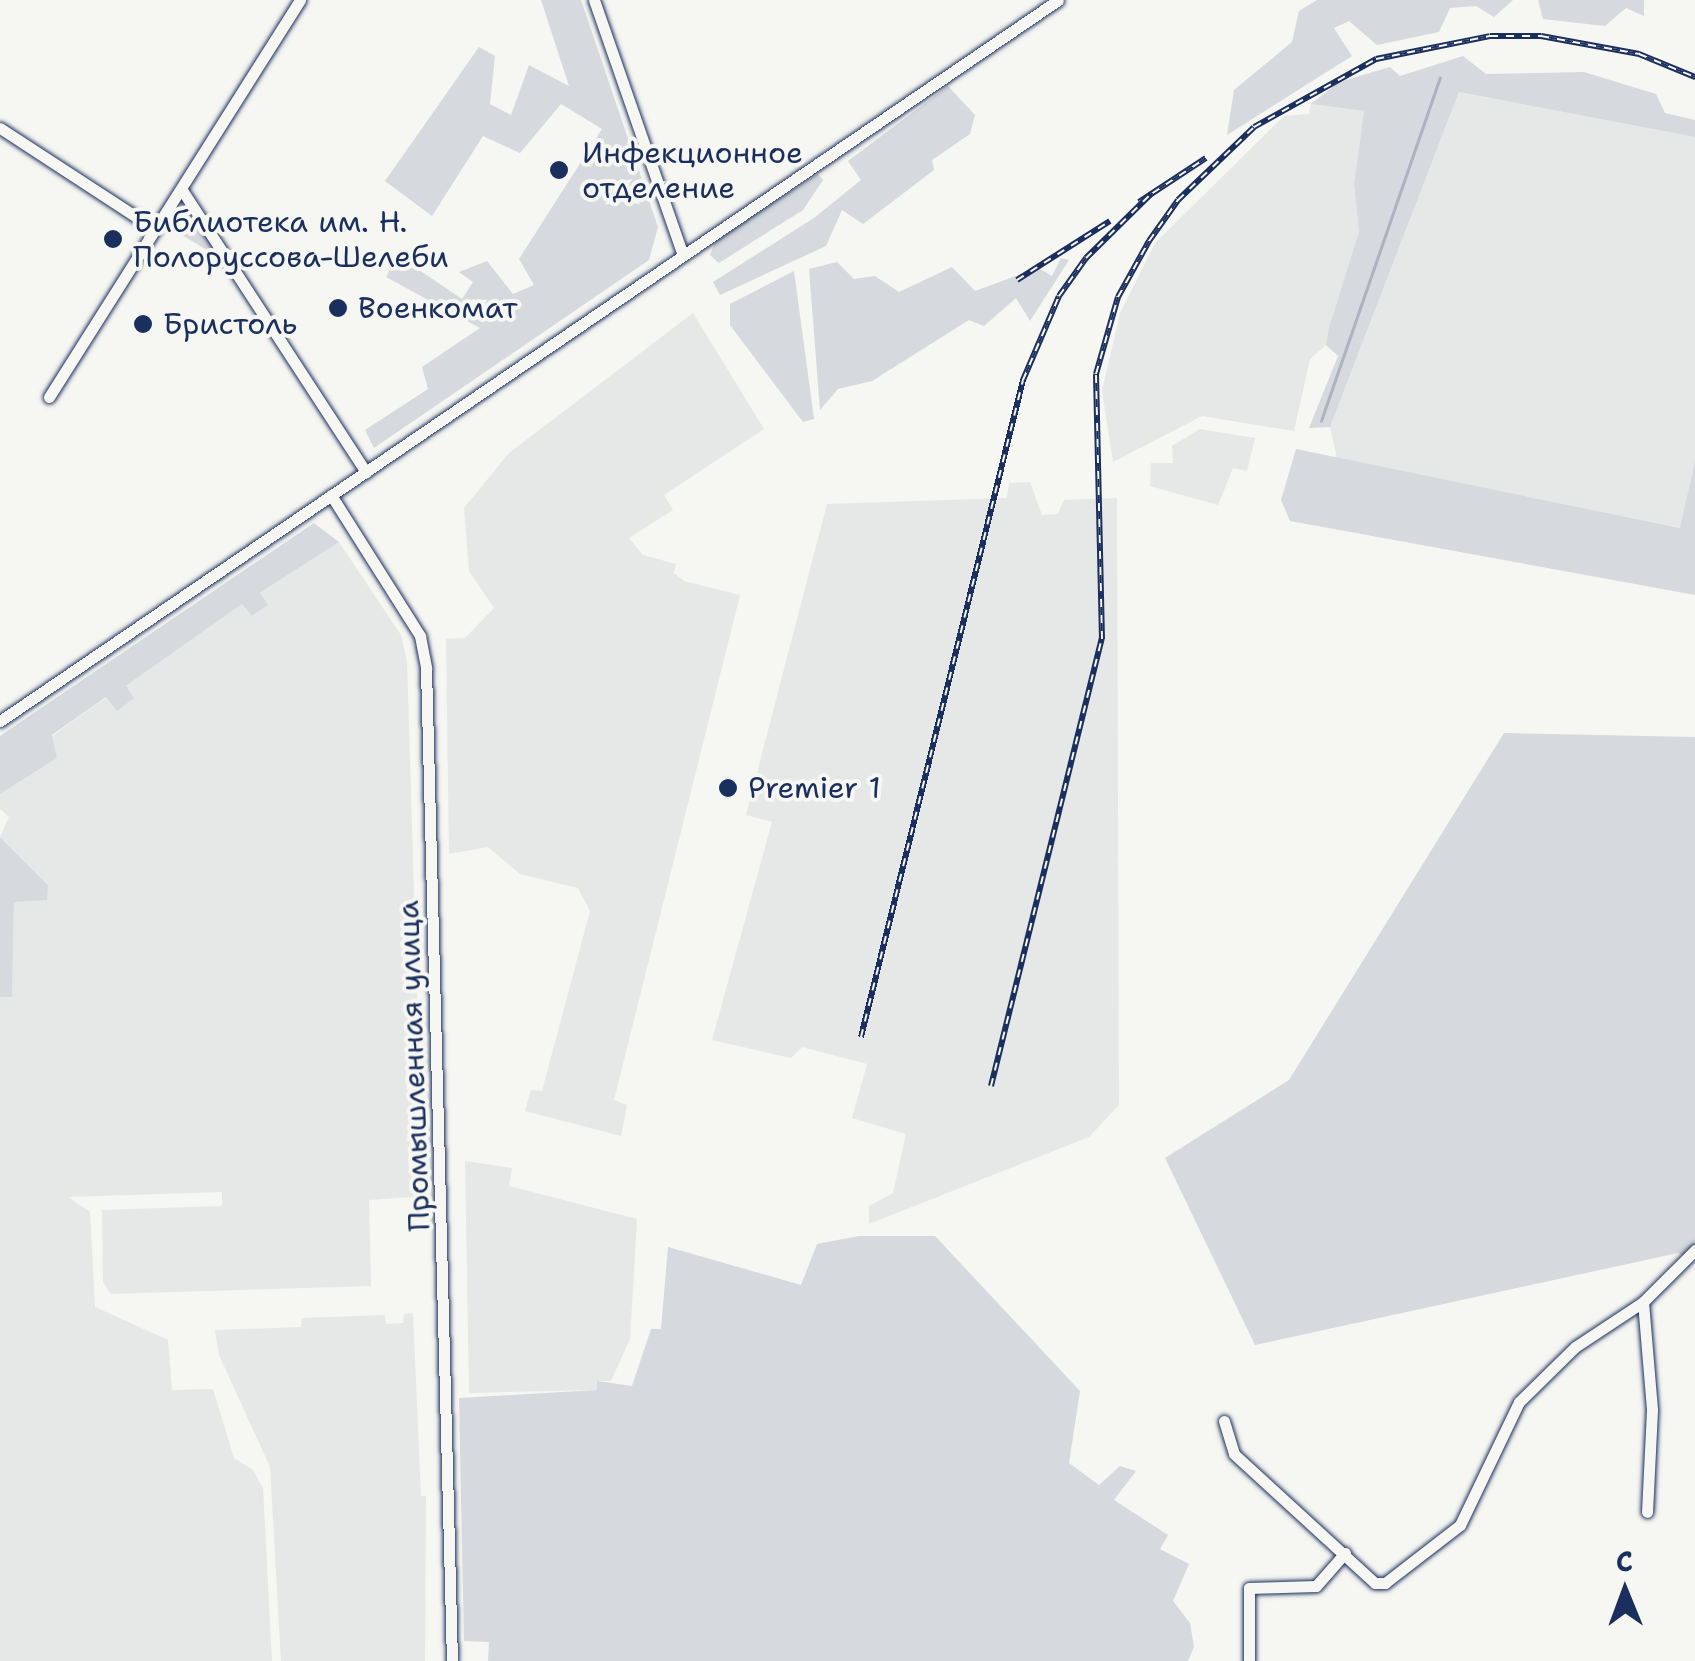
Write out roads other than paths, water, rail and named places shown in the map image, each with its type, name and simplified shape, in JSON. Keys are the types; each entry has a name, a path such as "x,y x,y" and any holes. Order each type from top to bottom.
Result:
{"street":[{"path":"49,397 300,0"},
{"path":"594,0 684,255"},
{"path":"0,721 1058,0"},
{"path":"0,128 155,229"},
{"path":"182,190 366,472"},
{"name":"Промышленная улица","path":"332,495 420,636 426,668 452,1661"},
{"path":"1224,1422 1234,1454 1380,1584 1460,1525 1519,1402 1575,1347 1643,1302 1695,1250"},
{"path":"1643,1302 1652,1410 1646,1512"},
{"path":"1249,1661 1249,1588 1316,1586 1345,1553"}],"waterway":[{"path":"1321,421 1440,78"}],"railway":[{"path":"991,1086 1102,639 1096,374 1118,297 1149,241 1178,200 1254,127 1376,59 1490,36 1541,36 1639,54 1695,77"},
{"path":"1139,202 1206,158"},
{"path":"861,1037 1023,380 1059,296 1086,258 1151,194"},
{"path":"1017,280 1110,221"}],"place":[{"name":"Инфекционное отделение","path":"559,170"},
{"name":"Библиотека им. Н. Полоруссова-Шелеби","path":"113,239"},
{"name":"Военкомат","path":"338,308"},
{"name":"Бристоль","path":"143,324"},
{"name":"Premier 1","path":"728,788"}]}
